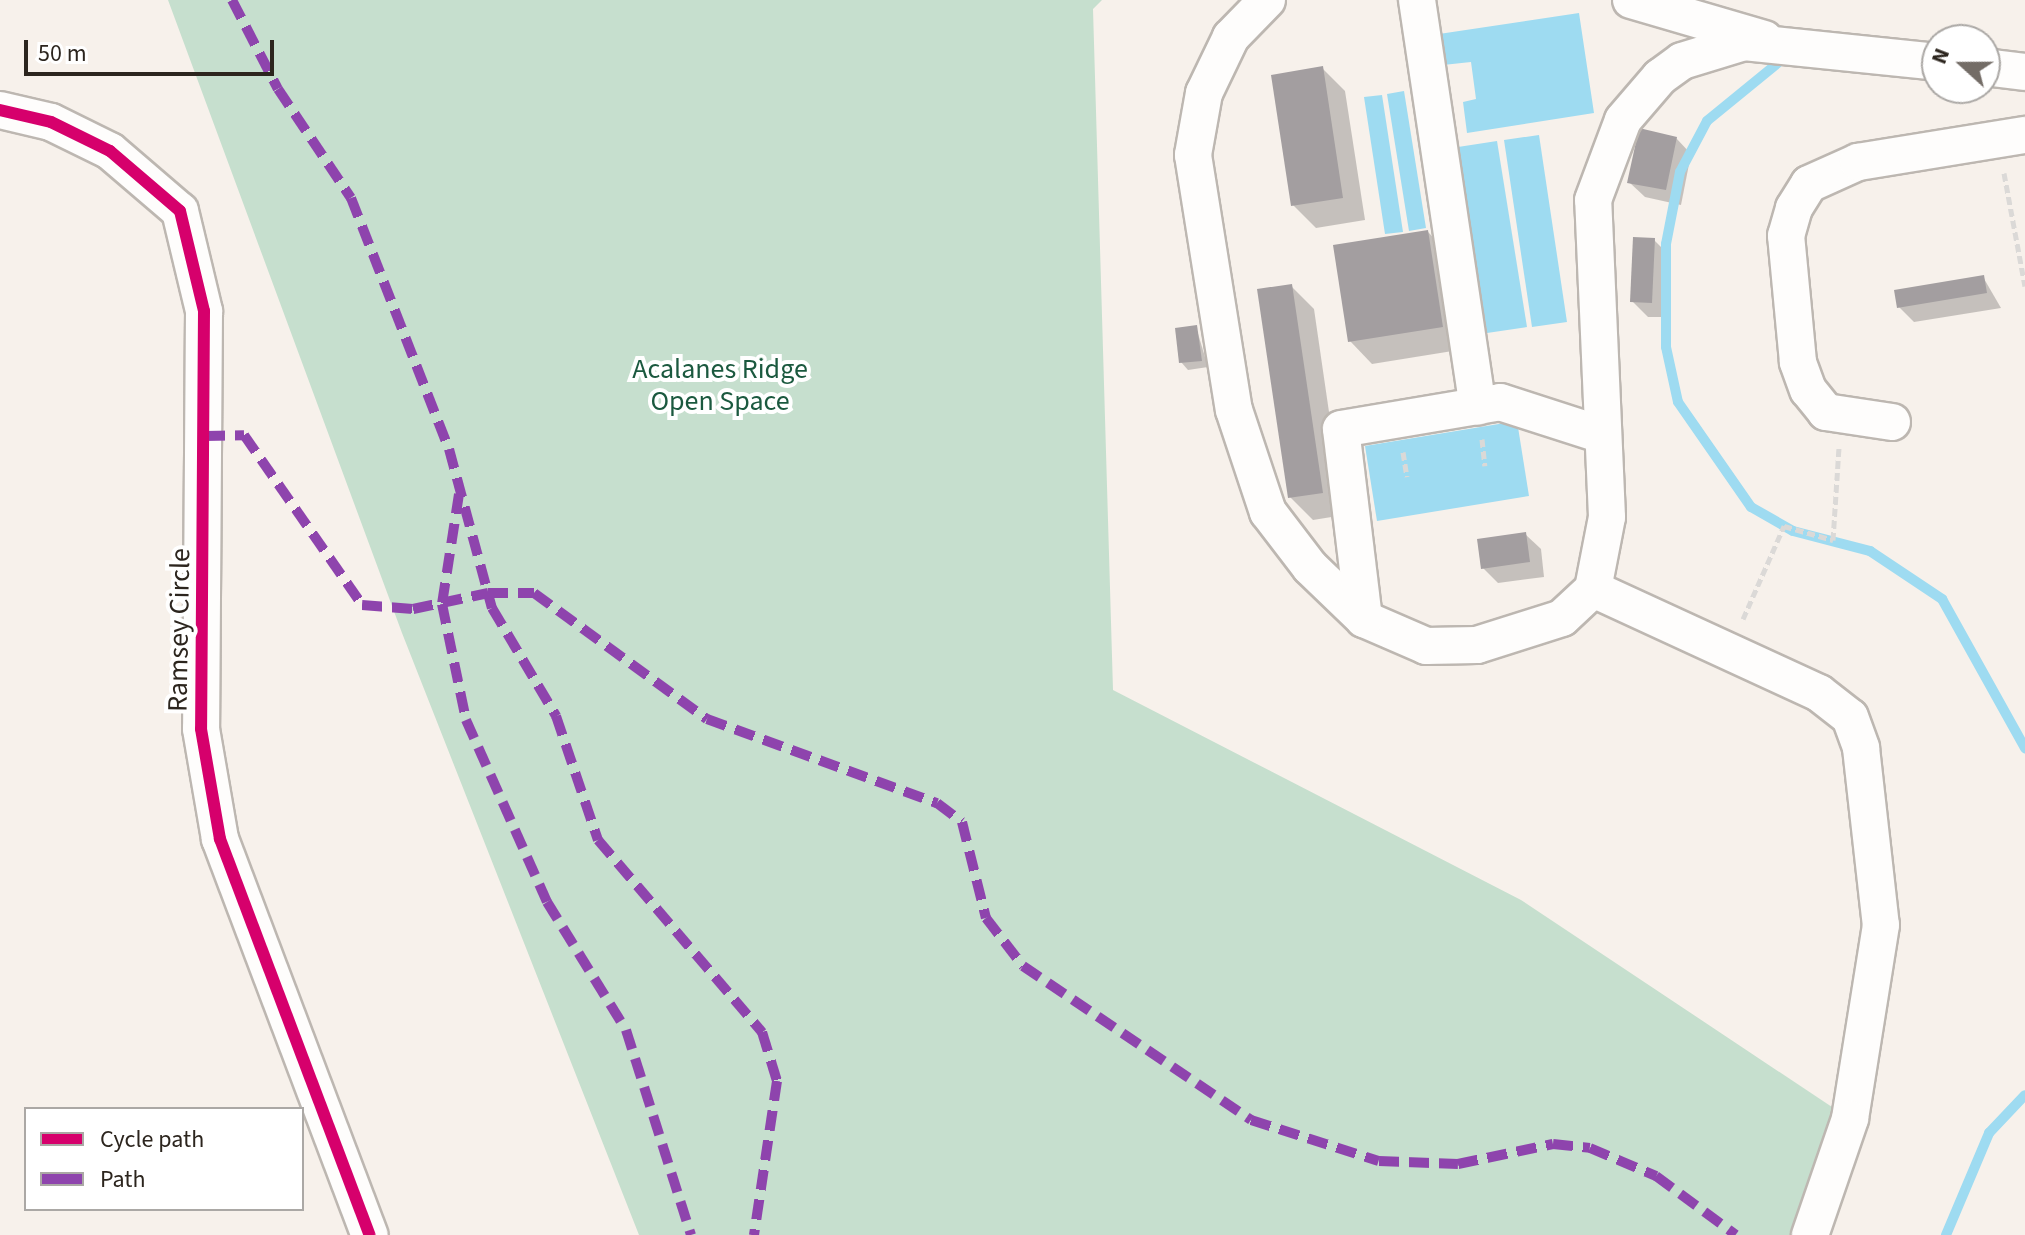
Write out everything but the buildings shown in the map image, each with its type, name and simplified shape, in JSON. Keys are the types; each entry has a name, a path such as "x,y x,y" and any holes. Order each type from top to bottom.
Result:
{"street":[{"path":"1267,0 1231,37 1204,93 1193,155 1199,220 1234,410 1268,512 1364,619 1426,646 1477,645 1562,618 1593,589 1607,517 1593,200 1601,166 1623,120 1682,61 1744,42 1921,60"},
{"path":"1417,0 1478,406"},
{"path":"1631,0 1784,45"},
{"path":"2001,69 2025,72"},
{"name":"Ramsey Circle","path":"0,110 51,122 110,151 180,211 204,311 201,729 220,839 370,1235"},
{"path":"1892,422 1841,417 1826,412 1808,390 1798,362 1786,236 1794,208 1809,184 1858,162 2011,137"},
{"path":"1364,619 1341,429 1500,402 1547,412 1603,435"},
{"path":"1593,589 1837,703 1861,748 1881,925 1850,1119 1810,1235"}],"path":[{"path":"2011,137 2025,286"},
{"path":"1728,653 1784,526 1833,540 1841,417"}],"green space":[{"name":"Acalanes Ridge Open Space","path":"168,0 1102,0 1093,9 1113,690 1521,900 1850,1119 1810,1235 639,1235 402,633"}],"water":[{"path":"1579,13 1594,113 1467,133 1463,102 1476,99 1471,62 1443,65 1439,34"},
{"path":"1404,91 1426,228 1409,231 1387,94"},
{"path":"1382,95 1403,232 1385,234 1364,97"},
{"path":"1539,135 1567,322 1532,327 1504,140"},
{"path":"1497,141 1527,327 1487,333 1458,147"},
{"path":"1517,421 1529,496 1377,521 1365,446"}],"waterway":[{"path":"1779,62 1707,121 1680,172 1666,244 1666,347 1678,402 1751,507 1793,531 1870,551 1942,599 2025,748"},
{"path":"1946,1235 1989,1133 2025,1095"}],"marked path":[{"path":"232,0 278,89 351,198 449,449 492,608 556,716 598,840 762,1032 777,1081 754,1235"},
{"path":"205,436 244,435 362,605 413,609 488,593 534,593 707,719 937,803 962,822 986,918 1023,966 1251,1120 1379,1161 1458,1164 1553,1144 1590,1148 1656,1176 1736,1235"},
{"path":"459,494 442,604 466,720 547,902 626,1030 691,1235"}],"cycle path":[{"path":"0,110 51,122 110,151 180,211 204,311 201,729 220,839 370,1235"}]}
